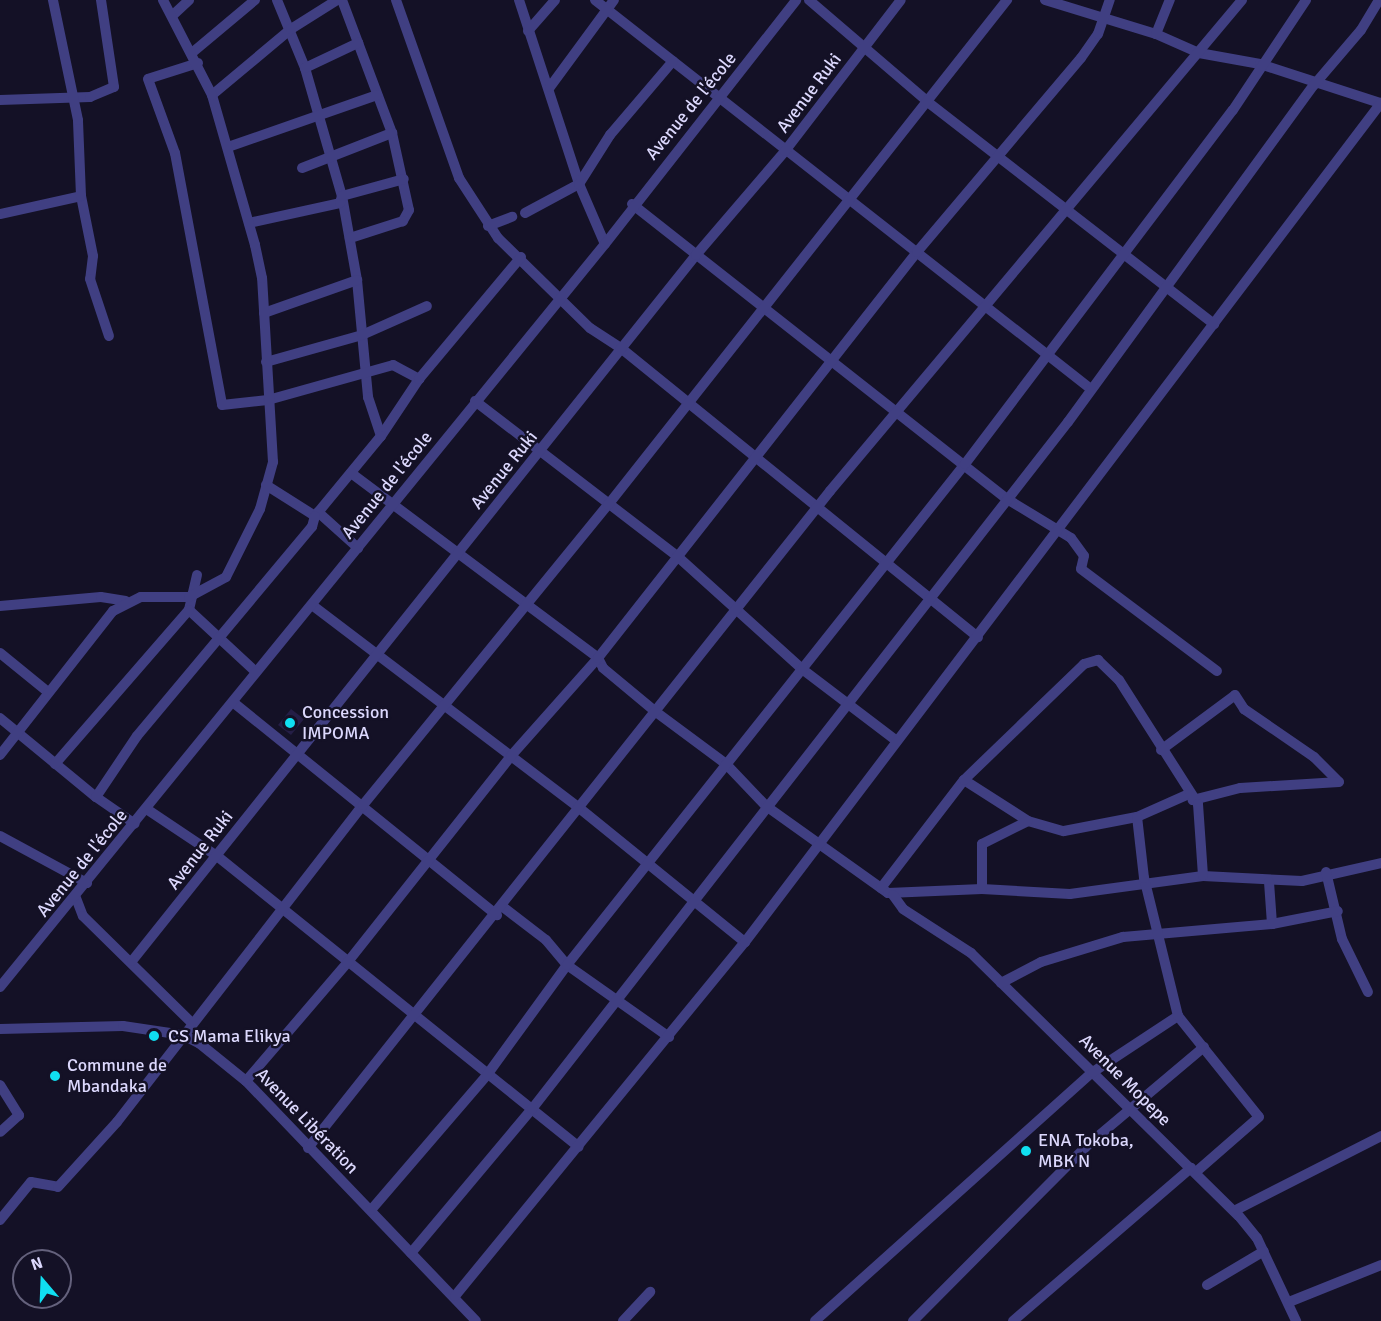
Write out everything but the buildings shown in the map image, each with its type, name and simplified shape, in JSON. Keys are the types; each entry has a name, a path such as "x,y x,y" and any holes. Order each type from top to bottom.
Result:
{"street":[{"path":"53,0 75,97 81,196 93,256 90,279 109,336"},
{"path":"0,99 90,97 116,83 101,0"},
{"path":"0,606 101,597 126,601 189,597 226,577 266,485 273,462 262,278 212,95 173,15 163,0"},
{"path":"173,15 189,0"},
{"path":"255,0 195,58 151,76 148,82 175,153 203,284 219,400 234,407 268,400 393,365 419,379"},
{"path":"277,0 291,29 304,68 342,196 357,280 371,412 381,436"},
{"path":"212,95 291,29 339,0 392,133 404,178 408,217 350,238"},
{"path":"396,0 459,178 488,226 521,257 539,279 550,285 557,299 978,637"},
{"path":"519,0 528,31 550,87 579,184 605,244"},
{"path":"528,31 555,0"},
{"path":"595,0 611,4 720,99 917,252 1047,358 1091,389"},
{"name":"Avenue de l'école","path":"0,987 148,810 256,672 557,299 605,244 632,204 720,99 796,0"},
{"path":"809,0 929,103 1000,155 1166,288 1215,324"},
{"name":"Avenue Ruki","path":"132,961 696,255 786,151 863,47 902,0"},
{"path":"0,1220 31,1182 58,1187 117,1122 192,1023 285,909 363,805 526,608 764,306 929,103 1007,0"},
{"path":"455,1296 745,942 817,844 978,637 1057,528 1215,324 1381,103 1314,85 1260,64 1199,53 1156,34 1045,0"},
{"path":"246,1081 347,963 511,756 598,658 753,456 917,252 1093,42 1106,17 1110,0"},
{"path":"1156,34 1170,0"},
{"path":"308,1148 500,911 578,807 739,610 817,508 1069,211 1242,0"},
{"path":"371,1210 487,1075 567,965 650,863 1047,358 1122,253 1233,110 1260,64 1306,0"},
{"path":"411,1253 532,1110 614,1000 1007,499 1166,288 1314,85 1361,30 1379,0"},
{"path":"550,87 611,4"},
{"path":"304,68 358,44"},
{"path":"525,213 579,184 610,135 674,61"},
{"path":"228,147 319,117 377,94"},
{"path":"302,168 392,133"},
{"path":"342,196 404,178"},
{"path":"0,214 81,196"},
{"path":"249,224 340,203 342,196"},
{"path":"632,204 1007,499 1057,528 1084,556 1081,569 1217,671"},
{"path":"488,226 512,217"},
{"path":"96,797 137,736 312,527 316,514 381,436 419,379 521,257"},
{"path":"264,313 357,280"},
{"path":"266,362 362,335 427,306"},
{"path":"475,401 677,556 802,669 897,741"},
{"name":"Avenue Mopepe","path":"351,472 392,505 459,553 526,608 598,658 603,668 656,712 726,764 766,806 817,844 893,895 903,909 960,944 1234,1211 1264,1251 1296,1321"},
{"path":"266,485 316,514 358,548"},
{"path":"55,764 189,610 189,597 197,575"},
{"path":"0,756 101,624 126,601"},
{"path":"312,605 650,863 745,942"},
{"path":"189,610 256,672"},
{"path":"0,653 48,692"},
{"path":"881,888 964,780 1089,661 1098,660 1119,680 1191,797 1201,828 1203,876"},
{"path":"964,780 1028,821 1076,831 1137,817 1191,797 1240,788 1339,783 1314,757 1244,709 1235,695 1161,750"},
{"path":"234,703 430,859 500,911 546,940 567,965 669,1037"},
{"path":"0,718 96,797 135,824"},
{"path":"148,810 217,856 285,909 414,1018 579,1147"},
{"path":"1017,1320 1258,1117 1178,1016 1146,881 1137,817"},
{"path":"982,889 982,844 1028,821"},
{"path":"0,836 87,883"},
{"path":"893,895 982,889 1070,894 1146,881 1203,876 1269,882 1302,881 1326,872 1381,863"},
{"path":"1326,872 1338,911 1346,950 1368,992"},
{"path":"1269,882 1272,924"},
{"path":"76,898 83,916 132,961 192,1023"},
{"path":"65,911 83,916"},
{"path":"1001,983 1088,946 1158,933 1272,924 1338,911"},
{"path":"815,1321 1093,1072 1178,1016"},
{"name":"Avenue Libération","path":"0,1029 89,1024 183,1035 246,1081 308,1148 455,1296 476,1321"},
{"path":"919,1319 1128,1107 1204,1047"},
{"path":"0,1085 19,1115 0,1132"},
{"path":"1234,1211 1381,1136"},
{"path":"1207,1285 1264,1251"},
{"path":"1289,1302 1381,1265"},
{"path":"623,1321 650,1292"}],"place":[{"name":"Concession IMPOMA","path":"290,723"},
{"name":"CS Mama Elikya","path":"154,1036"},
{"name":"Commune de Mbandaka","path":"55,1076"},
{"name":"ENA Tokoba, MBK N","path":"1026,1151"}]}
